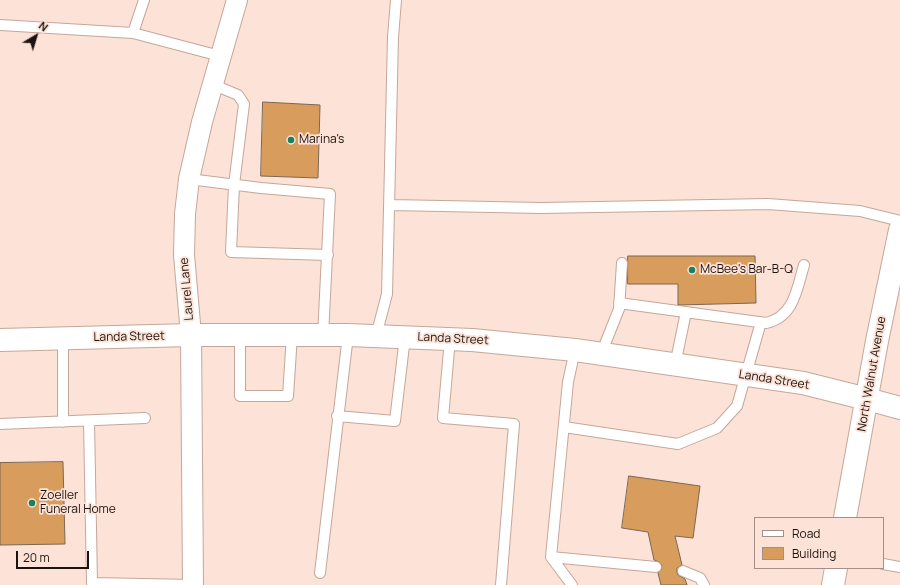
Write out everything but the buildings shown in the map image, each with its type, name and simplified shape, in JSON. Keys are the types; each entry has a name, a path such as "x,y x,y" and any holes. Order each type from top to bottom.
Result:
{"street":[{"name":"Laurel Lane","path":"193,585 191,335 184,255 189,178 202,122 214,85 220,56 237,0"},
{"name":"North Walnut Avenue","path":"845,517 868,399 894,284 900,230"},
{"name":"Landa Street","path":"0,340 191,335 348,335 450,338 575,350 803,383 900,408"},
{"path":"833,585 836,569"}],"lane":[{"path":"133,33 144,0"},
{"path":"376,336 388,294 391,205 393,37 396,0"},
{"path":"0,25 133,33 220,56"},
{"path":"214,85 238,95 244,104 234,185 231,252 328,255"},
{"path":"189,178 234,185 330,194 323,336"},
{"path":"391,205 548,208 768,204 860,211 900,221"},
{"path":"601,354 619,309 622,262"},
{"path":"619,303 766,323 777,321 793,304 804,265"},
{"path":"675,365 686,312"},
{"path":"564,427 678,444 717,428 737,406 761,322"},
{"path":"240,336 240,396 288,396 292,335"},
{"path":"320,574 348,335"},
{"path":"338,416 395,421 405,337"},
{"path":"63,338 63,422"},
{"path":"450,338 444,418 514,424 501,585"},
{"path":"572,585 551,557 568,382 575,350"},
{"path":"0,424 145,418"},
{"path":"89,421 92,583 193,585"},
{"path":"551,557 656,567"},
{"path":"884,564 900,567"},
{"path":"683,571 700,578 704,585"}],"place":[{"name":"Marina's","path":"291,140"},
{"name":"McBee's Bar-B-Q","path":"692,270"},
{"name":"Zoeller Funeral Home","path":"32,503"}]}
